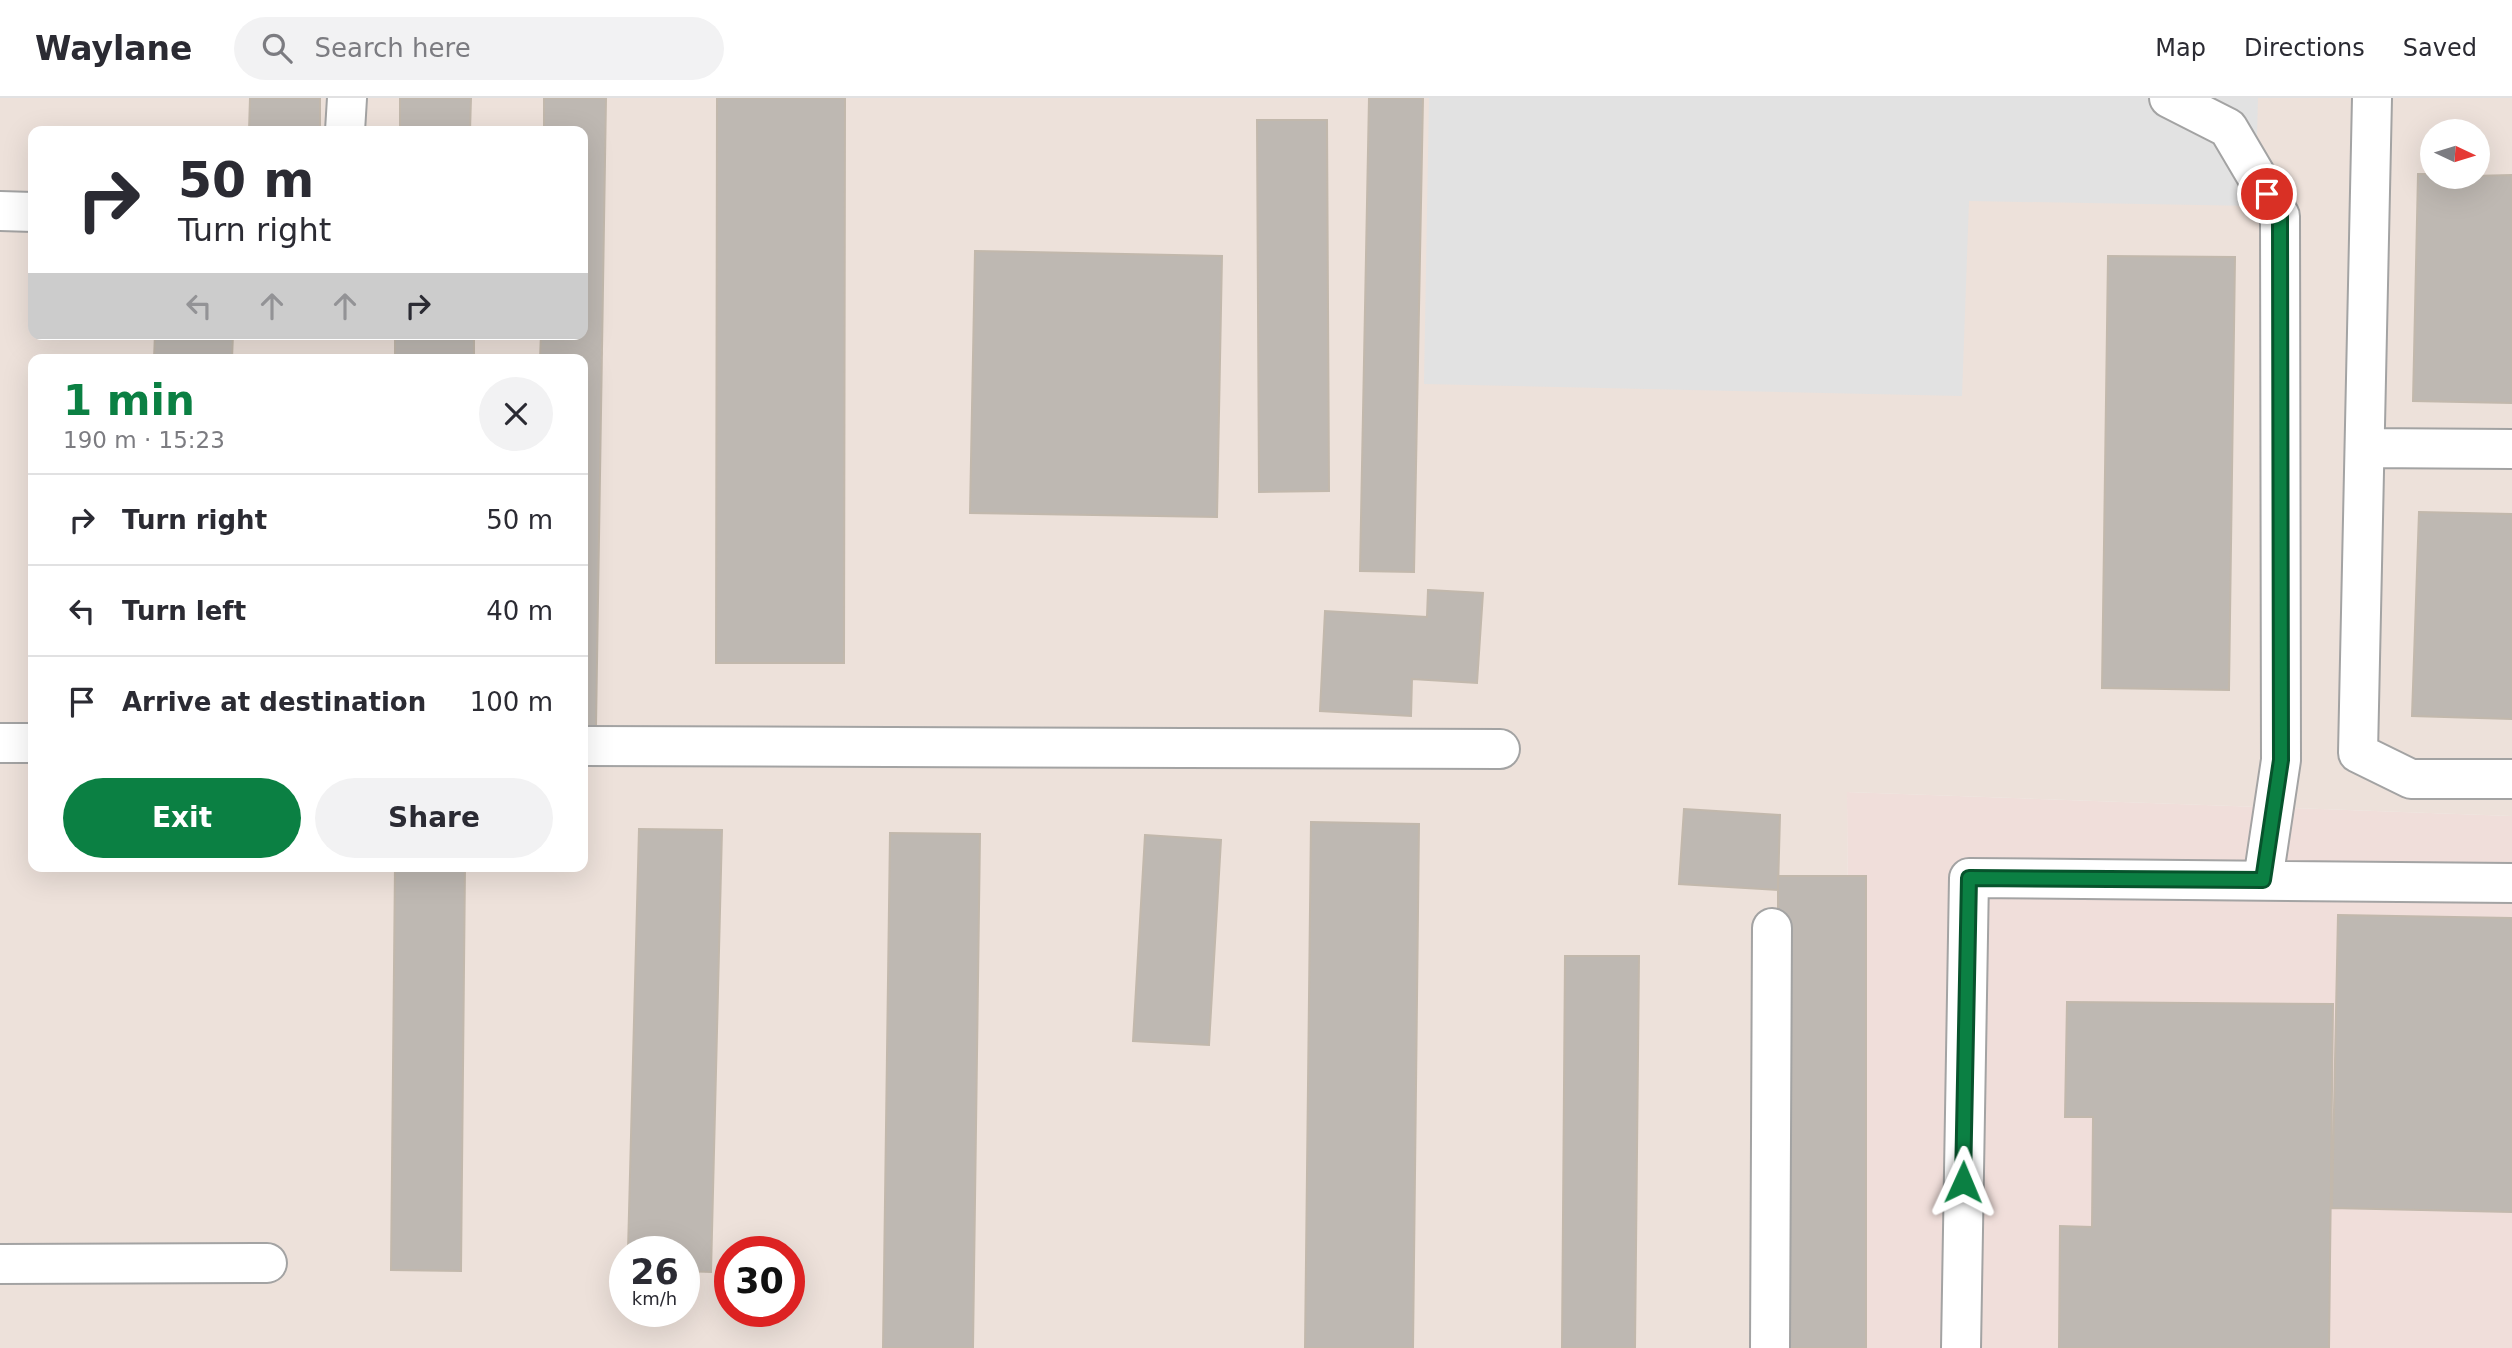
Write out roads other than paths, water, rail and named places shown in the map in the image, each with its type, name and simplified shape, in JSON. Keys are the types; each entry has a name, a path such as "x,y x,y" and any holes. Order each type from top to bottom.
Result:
{"street":[{"path":"345,126 347,98"},
{"path":"2169,98 2228,128 2280,216 2281,760 2263,880"},
{"path":"2372,98 2358,753 2411,779 2512,779"},
{"path":"0,211 28,212"},
{"path":"2365,448 2512,449"},
{"path":"0,743 28,743"},
{"path":"588,746 1500,749"},
{"path":"1961,1348 1969,878 2512,883"},
{"path":"1770,1348 1772,928"},
{"path":"0,1264 267,1264"}]}
